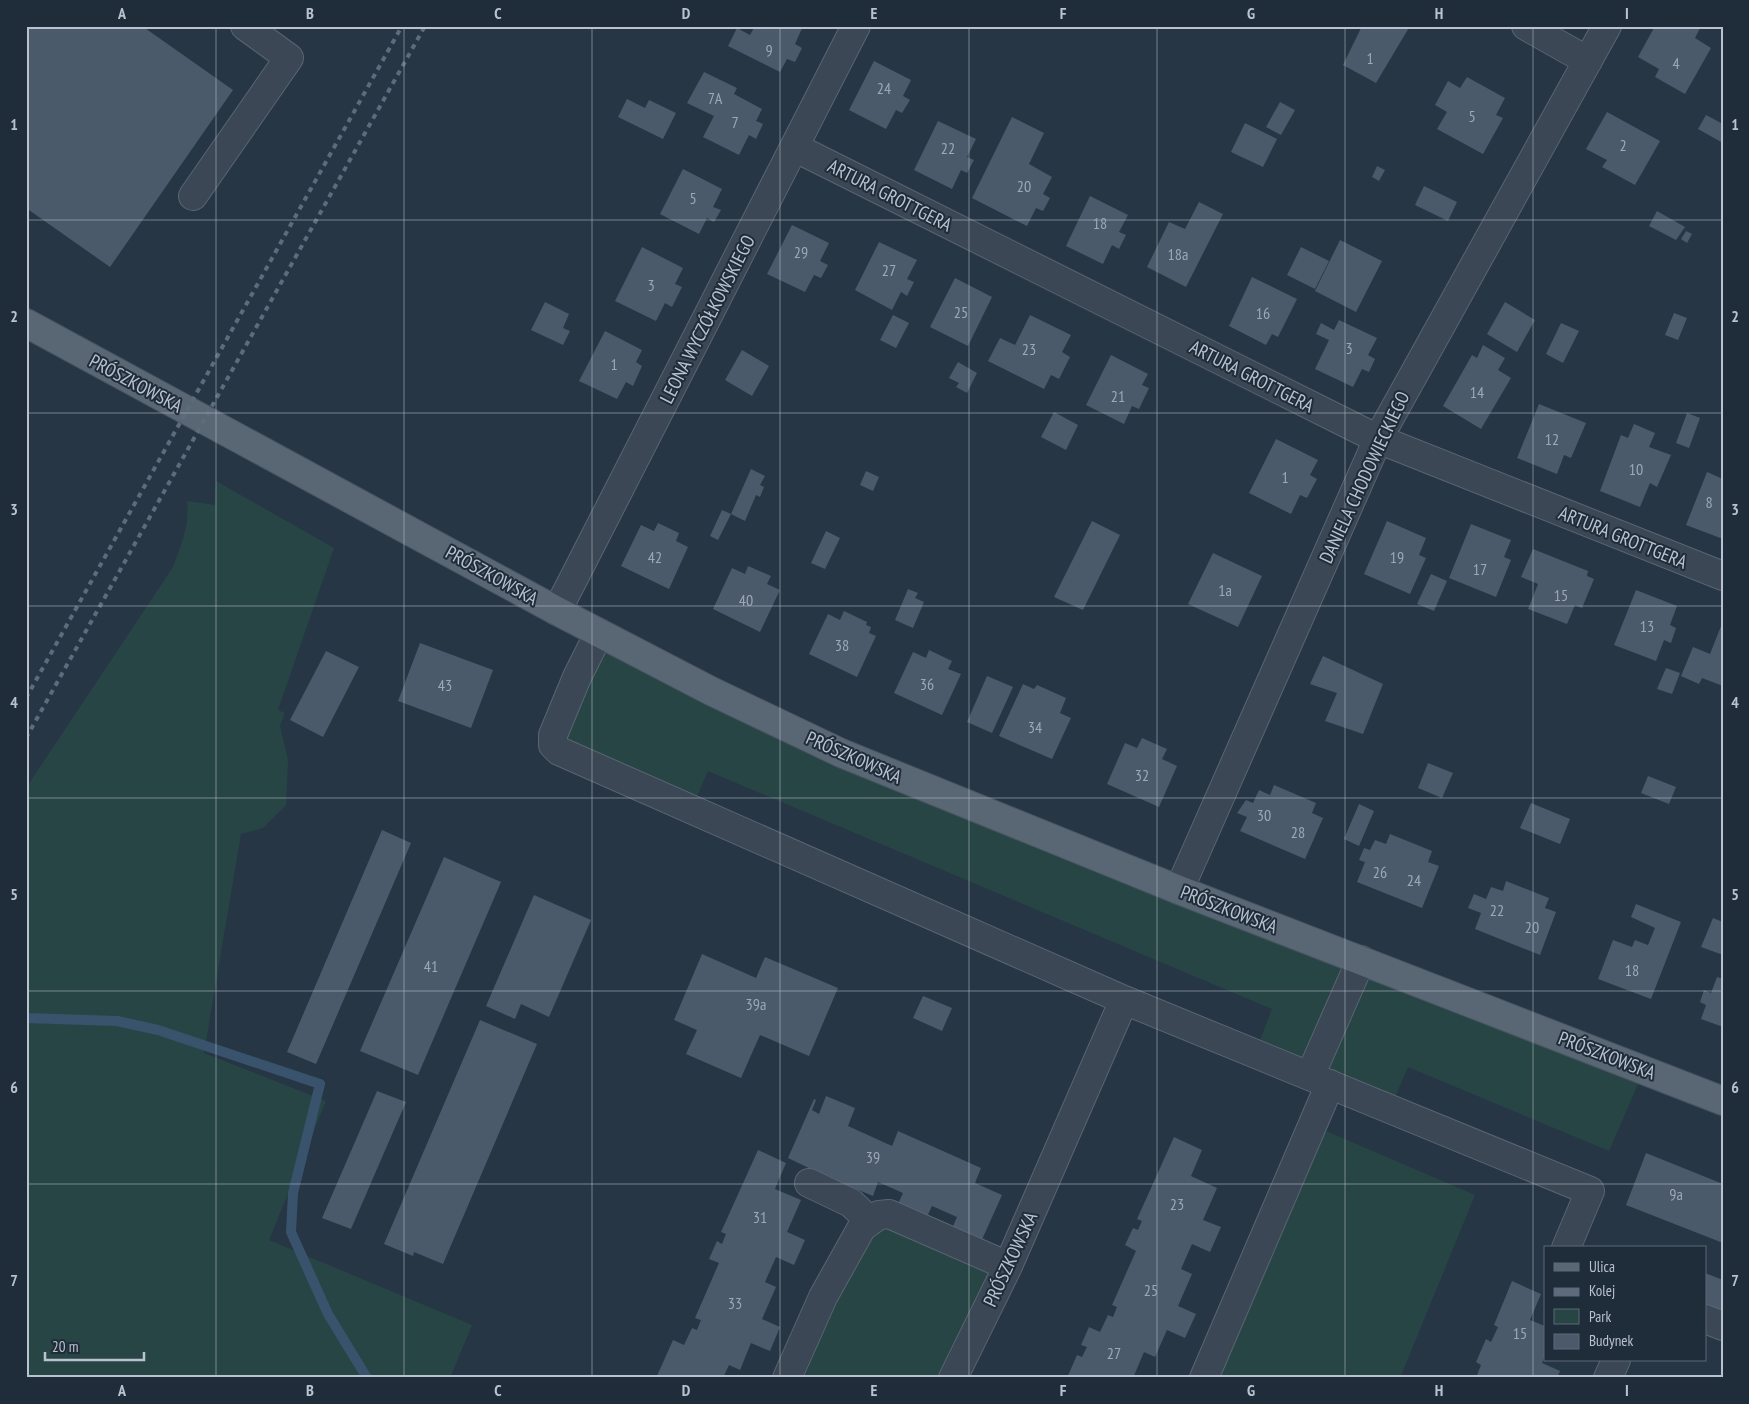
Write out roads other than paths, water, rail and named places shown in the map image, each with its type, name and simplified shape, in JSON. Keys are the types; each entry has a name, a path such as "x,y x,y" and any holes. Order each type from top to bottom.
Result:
{"main road":[{"name":"PRÓSZKOWSKA","path":"26,324 557,611 711,691 841,752 1179,890 1723,1100"}],"street":[{"path":"193,196 289,58 245,26"},
{"name":"LEONA WYCZÓŁKOWSKIEGO","path":"557,611 856,26"},
{"path":"1526,26 1588,61"},
{"name":"DANIELA CHODOWIECKIEGO","path":"1179,890 1378,439 1608,26"},
{"name":"ARTURA GROTTGERA","path":"794,147 1378,439 1723,576"},
{"path":"599,633 576,677 553,735 553,745 559,751 1124,1000 1590,1191 1567,1246"},
{"path":"1204,1378 1320,1080 1361,960"},
{"name":"PRÓSZKOWSKA","path":"953,1378 1008,1266 1124,1000"},
{"path":"809,1183 851,1203 869,1220"},
{"path":"787,1378 823,1297 862,1227 879,1214 888,1214 1008,1266"},
{"path":"1706,1319 1723,1326"},
{"path":"1608,1378 1615,1362"}],"waterway":[{"path":"26,1018 117,1021 158,1030 320,1084 293,1193 291,1232 328,1314 367,1378"}],"railway":[{"path":"26,698 402,26"},
{"path":"26,738 425,26"}]}
